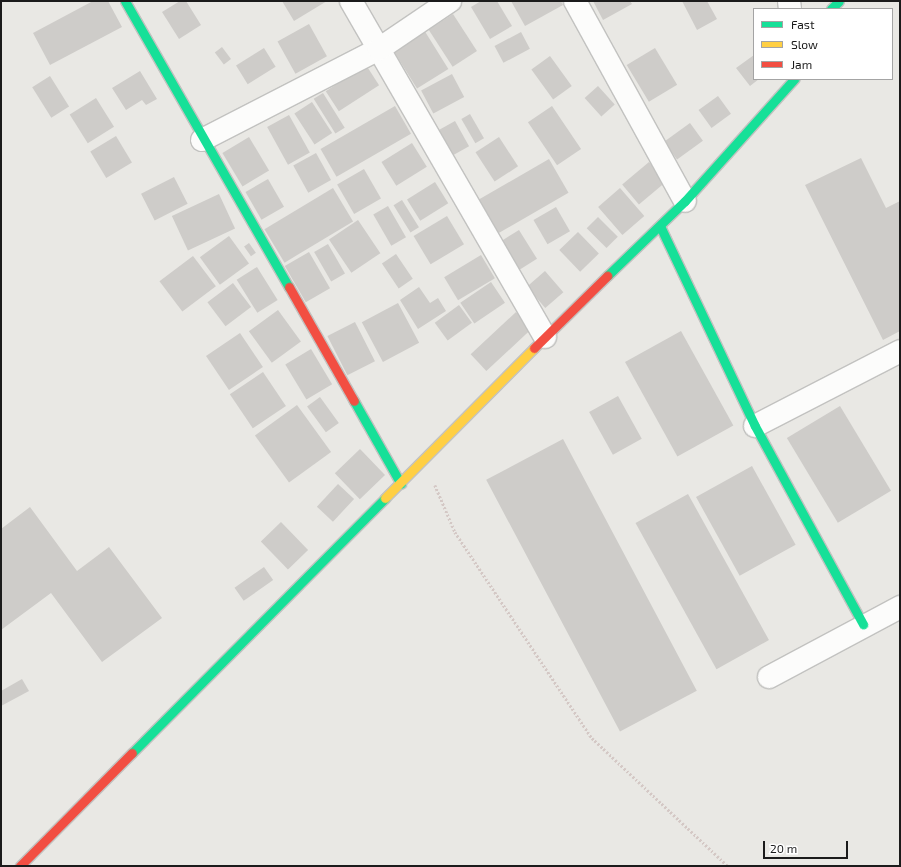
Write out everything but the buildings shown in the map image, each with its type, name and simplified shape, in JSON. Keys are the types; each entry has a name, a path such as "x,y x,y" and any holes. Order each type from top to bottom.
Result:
{"main road":[{"path":"125,1 202,140 401,484"},
{"path":"831,8 839,1"},
{"path":"20,866 425,460 545,337 686,201 793,80"},
{"path":"660,226 755,426 863,624"}],"street":[{"path":"351,1 545,337"},
{"path":"202,140 379,49 450,1"},
{"path":"576,1 686,201"},
{"path":"755,426 900,351"},
{"path":"769,677 863,624 900,607"}],"path":[{"path":"425,460 455,532 592,738 728,866"}],"traffic: fast":[{"path":"125,1 289,287"},
{"path":"832,8 839,1"},
{"path":"607,276 685,201 793,80"},
{"path":"660,226 755,426 863,624"},
{"path":"354,401 401,484"},
{"path":"132,753 385,498"}],"traffic: slow":[{"path":"385,498 534,348"}],"traffic: jam":[{"path":"534,348 607,276"},
{"path":"289,287 354,401"},
{"path":"20,866 132,753"}]}
